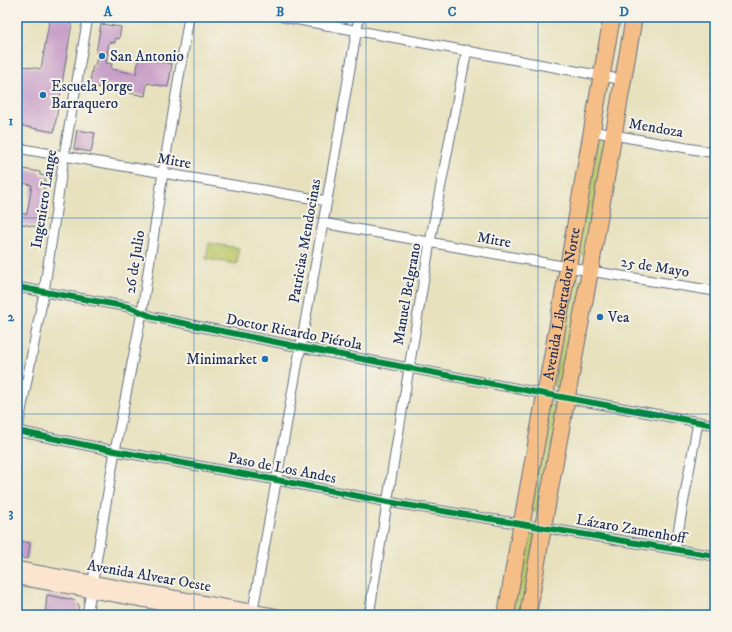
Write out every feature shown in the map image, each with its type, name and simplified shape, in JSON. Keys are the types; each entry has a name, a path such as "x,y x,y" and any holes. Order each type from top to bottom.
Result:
{"highway":[{"name":"Avenida Libertador Norte","path":"506,615 612,17"},
{"name":"Avenida Libertador Norte","path":"528,615 634,17"}],"main road":[{"name":"Avenida Alvear Oeste","path":"17,568 92,587 223,615"},
{"name":"Avenida Alvear Oeste","path":"17,578 92,587 252,613 276,615"}],"street":[{"name":"Ingeniero Lange","path":"17,431 44,292 64,156 88,17"},
{"name":"26 de Julio","path":"86,615 115,451 142,312 189,17"},
{"path":"283,17 624,80"},
{"name":"Patricias Mendocinas","path":"252,613 359,17"},
{"name":"Manuel Belgrano","path":"369,615 430,242 467,50"},
{"name":"Mendoza","path":"591,131 715,153"},
{"name":"Mitre","path":"17,148 327,201"},
{"name":"Mitre","path":"323,224 590,271"},
{"name":"25 de Mayo","path":"590,271 715,291"},
{"name":"Doctor Ricardo Piérola","path":"17,287 129,307 154,317 300,347 715,425"},
{"path":"675,549 698,422"},
{"name":"Paso de Los Andes","path":"17,431 115,451 277,480 388,502 543,527"},
{"name":"Lázaro Zamenhoff","path":"543,527 715,556"}],"green space":[{"path":"596,137 608,139 587,255 575,253"},
{"path":"209,243 239,248 237,264 206,259"},
{"path":"572,279 583,281 565,388 553,386"},
{"path":"548,404 559,406 541,512 530,511"},
{"path":"526,528 537,529 522,615 511,615"}],"building":[{"path":"50,17 73,17 54,132 17,125 17,93 22,66 41,69"},
{"path":"101,24 121,27 119,39 115,38 115,43 109,42 106,63 112,64 111,69 136,74 139,58 172,64 168,87 147,83 145,96 130,93 131,89 102,84 102,88 89,86 93,65 95,66 98,53 96,53"},
{"path":"77,130 95,133 91,152 74,149"},
{"path":"17,168 40,172 40,175 46,176 37,227 17,223 17,213 27,214 32,185 17,182"},
{"path":"17,540 30,543 28,559 17,557"},
{"path":"47,595 74,600 79,605 77,615 45,615"}],"cycle path":[{"path":"17,287 129,307 153,317 300,347 715,425"},
{"path":"17,431 115,451 277,480 388,502 715,556"}],"place":[{"name":"San Antonio","path":"102,56"},
{"name":"Escuela Jorge Barraquero","path":"43,95"},
{"name":"Vea","path":"600,317"},
{"name":"Minimarket","path":"265,359"}]}
